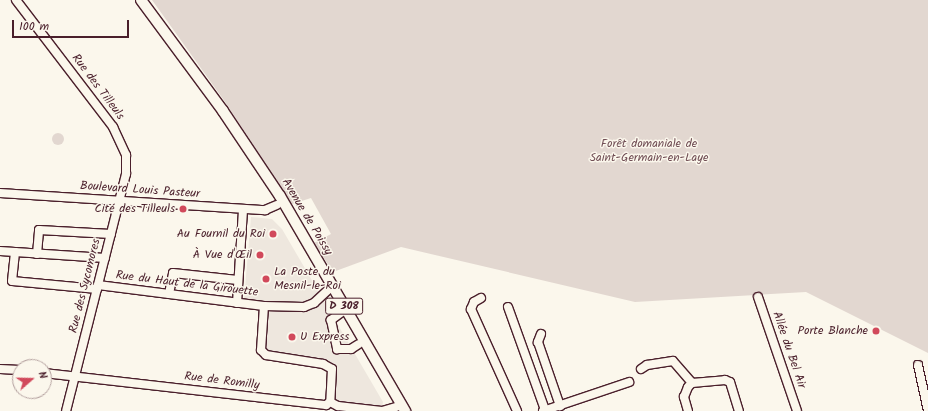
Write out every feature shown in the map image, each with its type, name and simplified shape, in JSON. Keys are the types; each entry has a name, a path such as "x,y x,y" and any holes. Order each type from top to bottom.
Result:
{"main road":[{"name":"Avenue de Poissy","path":"141,0 202,84 280,203 400,408"},
{"name":"Avenue de Poissy","path":"280,203 310,241 329,288"},
{"name":"Avenue de Poissy","path":"343,310 359,344 400,408"}],"street":[{"name":"Rue des Tilleuls","path":"16,0 119,135 127,165 118,201"},
{"name":"Boulevard Louis Pasteur","path":"0,194 269,210 280,203"},
{"name":"Rue des Sycomores","path":"66,411 98,287 118,201"},
{"path":"237,303 243,209"},
{"path":"37,254 39,230 111,234"},
{"path":"0,251 105,258"},
{"name":"Rue du Haut de la Girouette","path":"15,252 12,281 169,294 264,306 261,350 266,355 323,364 332,370 330,402"},
{"path":"169,294 173,274 238,280"},
{"path":"264,306 304,307 318,300 329,288"},
{"name":"Allée du Bel Air","path":"758,297 797,411"},
{"path":"481,298 474,302 471,309 517,411"},
{"path":"508,307 544,411 629,382"},
{"path":"343,310 331,320 337,349 351,349 359,344"},
{"path":"541,334 538,342 560,406"},
{"path":"641,369 647,365 673,361 692,383"},
{"path":"918,365 928,411"},
{"path":"0,368 12,369"},
{"name":"Rue de Romilly","path":"52,374 326,405 330,402 346,409 371,407 382,411 400,408"},
{"path":"688,411 684,392 692,383 730,382 739,411"}],"shaded area":[{"path":"251,217 272,219 282,229 383,402 382,407 338,403 333,395 334,367 329,362 267,352 264,347 269,303 244,300"}],"green space":[{"name":"Forêt domaniale de Saint-Germain-en-Laye","path":"152,0 928,0 928,353 806,292 635,302 401,247 333,272 314,243 331,234 311,198 292,204 223,99"},
{"path":"58,133 62,135 64,139 62,143 58,145 54,143 52,139 54,135"}],"place":[{"name":"Cité des Tilleuls","path":"183,209"},
{"name":"Au Fournil du Roi","path":"273,234"},
{"name":"À Vue d'Œil","path":"260,255"},
{"name":"La Poste du Mesnil-le-Roi","path":"266,279"},
{"name":"Porte Blanche","path":"876,331"},
{"name":"U Express","path":"292,337"}]}
